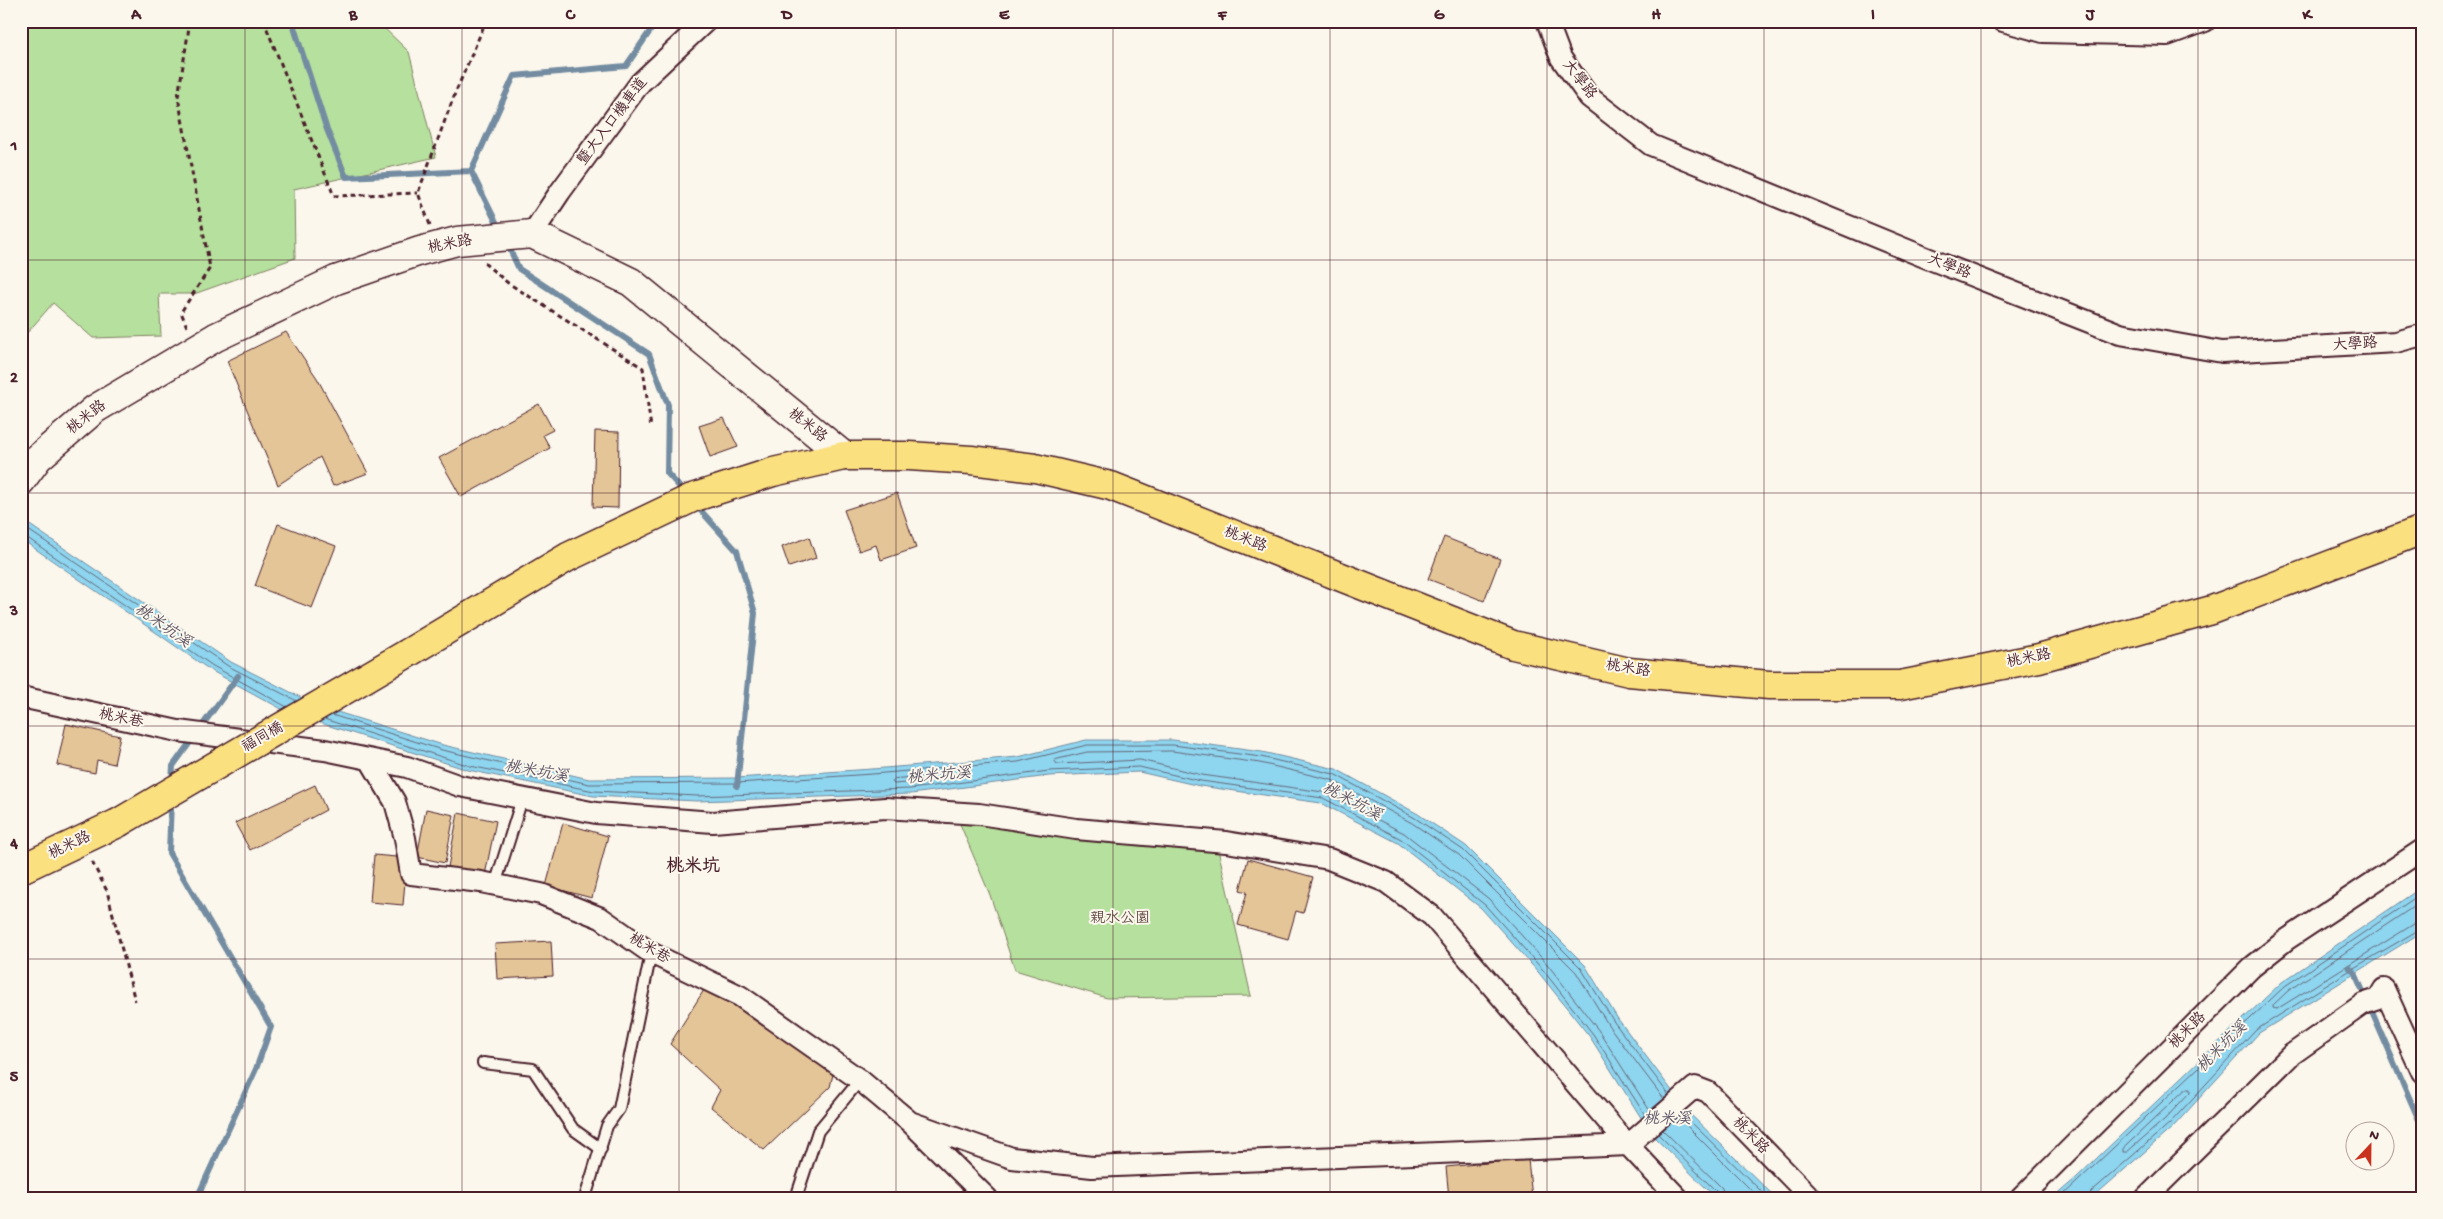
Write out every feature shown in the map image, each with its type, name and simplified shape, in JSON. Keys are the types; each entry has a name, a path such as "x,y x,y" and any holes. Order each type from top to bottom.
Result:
{"main road":[{"name":"桃米路","path":"408,654 568,557 692,498 774,472 844,456 909,456 971,460 1036,468 1111,486 1513,645 1629,672 1769,685 1900,685 2039,658 2212,610 2422,530"},
{"name":"福同橋","path":"118,822 408,654"},
{"name":"桃米路","path":"21,870 118,822"}],"street":[{"name":"暨大入口機車道","path":"532,234 560,192 640,83 706,21"},
{"name":"大學路","path":"1547,21 1561,58 1589,97 1651,145 1927,258 2120,334 2222,352 2396,342 2422,335"},
{"path":"2003,21 2043,32 2167,35 2205,21"},
{"name":"桃米路","path":"21,481 38,458 95,408 216,337 336,280 448,244 532,234 631,282 844,456"},
{"name":"桃米巷","path":"21,697 178,732 326,750 370,760 395,802 405,838 411,874 480,882 541,894 601,918 651,953 740,996 860,1080 910,1122 987,1198"},
{"path":"370,760 407,768 460,786 596,813 713,822 885,808 979,814 1076,829 1226,842 1330,859 1386,882 1432,916 1633,1139 1678,1198"},
{"name":"桃米路","path":"2021,1198 2252,967 2286,940 2422,850"},
{"path":"2146,1198 2291,1055 2369,1002 2384,989 2422,1072"},
{"name":"桃米路","path":"1633,1139 1695,1087 1708,1092 1811,1198"},
{"path":"910,1122 1012,1158 1092,1167 1633,1139"}],"lane":[{"path":"495,886 522,799"},
{"path":"585,1198 601,1149 606,1126 618,1110 651,953"},
{"path":"483,1063 533,1068 573,1128 601,1149"},
{"path":"796,1198 818,1131 860,1080"}],"path":[{"path":"190,21 178,97 210,268 181,312 196,349"},
{"path":"262,21 267,29 334,196 418,193"},
{"path":"418,193 454,96 486,21"},
{"path":"418,193 448,244 643,368 651,428"},
{"path":"81,841 107,890 135,1001"}],"green space":[{"path":"21,21 377,21 409,52 436,157 294,189 295,258 194,294 159,294 161,336 93,338 53,303 21,340"},
{"name":"親水公園","path":"957,817 1218,849 1251,996 1107,998 1015,970 990,895"}],"water":[{"name":"桃米溪","path":"21,519 231,662 318,706 443,745 589,779 736,778 872,769 1018,757 1086,740 1173,740 1262,752 1336,769 1418,814 1466,846 1585,965 1618,1019 1688,1112 1776,1198 1716,1198 1652,1135 1590,1037 1539,973 1481,908 1398,843 1321,803 1200,786 1139,772 1049,776 911,794 697,801 593,796 468,770 289,713 210,670 21,539"},
{"name":"桃米坑溪","path":"2422,887 2422,932 2259,1033 2173,1127 2092,1198 2053,1198 2282,982"}],"building":[{"path":"286,332 317,378 368,473 333,486 320,457 278,485 227,361"},
{"path":"539,404 553,430 543,435 550,448 461,497 439,458"},
{"path":"724,418 738,447 710,457 699,426"},
{"path":"595,431 619,432 618,508 593,507"},
{"path":"897,493 916,548 881,560 876,545 859,551 844,510"},
{"path":"278,524 336,546 312,608 255,586"},
{"path":"809,537 816,558 789,567 782,547"},
{"path":"1444,537 1500,559 1484,601 1428,579"},
{"path":"66,724 120,736 114,764 97,760 95,773 57,765"},
{"path":"315,785 326,810 250,850 235,823"},
{"path":"426,809 454,815 445,863 417,857"},
{"path":"458,813 496,821 485,875 448,867"},
{"path":"563,823 608,836 592,898 546,886"},
{"path":"374,855 407,858 403,905 370,902"},
{"path":"1248,859 1313,877 1303,913 1296,911 1288,939 1238,925 1247,892 1240,890"},
{"path":"551,941 553,976 497,979 495,944"},
{"path":"709,982 834,1070 830,1087 764,1150 711,1107 720,1090 670,1044"},
{"path":"1528,1159 1532,1198 1449,1198 1446,1167"}],"waterway":[{"path":"292,21 326,127 346,177 471,171"},
{"path":"500,230 471,171 514,76 626,66 657,21"},
{"path":"507,243 519,269 649,354 668,405 667,473 686,494"},
{"path":"694,503 737,551 755,613 737,786"},
{"path":"172,782 173,766 238,676"},
{"path":"171,800 169,853 271,1027 256,1069 197,1198"},
{"path":"2349,967 2355,973 2422,1127"}],"district":[{"name":"桃米坑","path":"693,867"}]}
